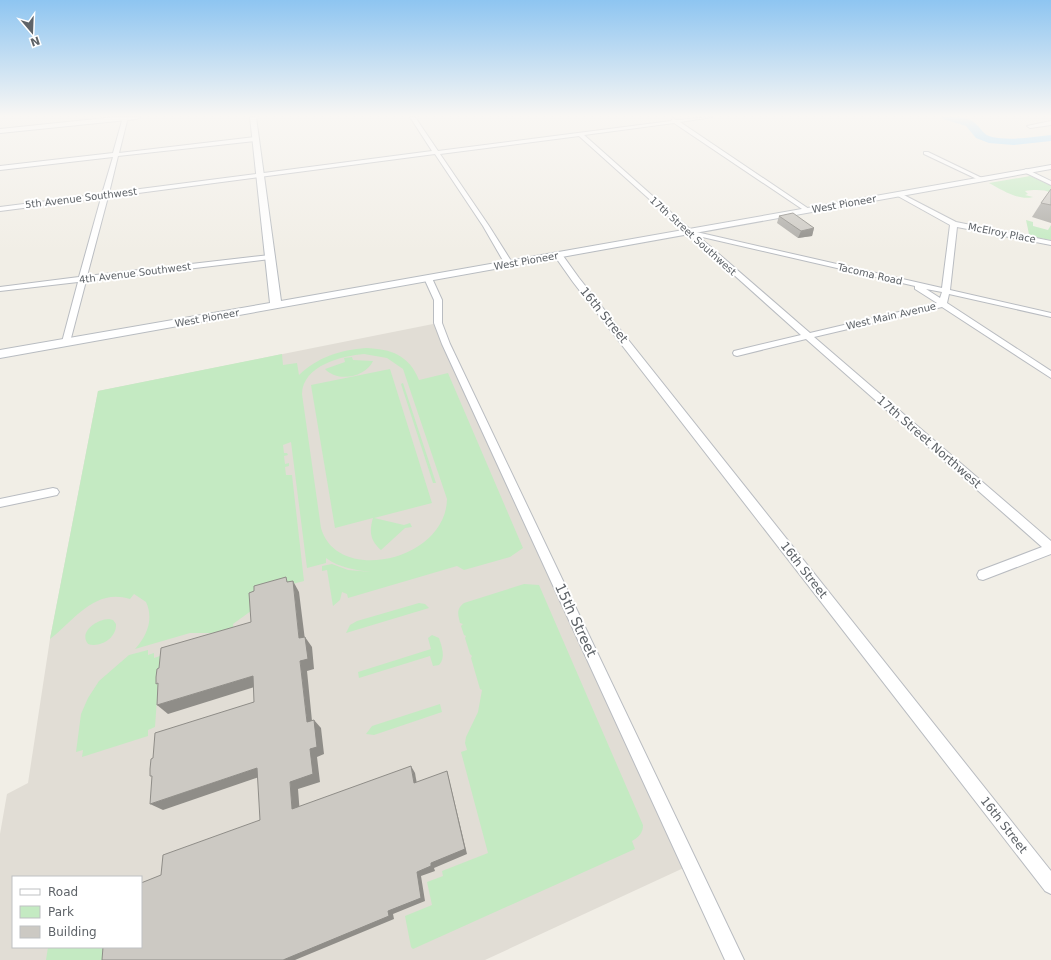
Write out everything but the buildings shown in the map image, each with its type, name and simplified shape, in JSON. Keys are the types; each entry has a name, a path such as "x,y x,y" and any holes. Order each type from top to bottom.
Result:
{"main road":[{"path":"258,162 276,306"},
{"name":"West Pioneer","path":"0,354 1051,167"}],"street":[{"path":"0,168 56,162"},
{"path":"66,342 115,162"},
{"name":"5th Avenue Southwest","path":"0,209 361,162"},
{"path":"443,162 486,226 509,264"},
{"name":"17th Street Southwest","path":"611,162 719,259 808,336"},
{"path":"735,162 807,210"},
{"path":"945,162 981,179"},
{"path":"1026,171 1051,183"},
{"name":"McElroy Place","path":"898,194 954,224 1051,243"},
{"name":"West Main Avenue","path":"737,353 943,304 946,291 954,224"},
{"name":"Tacoma Road","path":"689,232 1051,315"},
{"path":"719,259 720,249 726,245 737,244"},
{"name":"16th Street","path":"558,255 576,280 1051,885"},
{"name":"4th Avenue Southwest","path":"0,289 270,257"},
{"name":"15th Street","path":"428,278 438,302 438,323 442,334 735,960"},
{"path":"912,283 1051,375"},
{"name":"17th Street Northwest","path":"808,336 1051,549"},
{"path":"0,503 53,492"},
{"path":"983,575 1051,549"}],"shaded area":[{"path":"438,323 690,865 485,960 0,960 0,834 7,794 28,783 50,639 98,391"}],"green space":[{"path":"1030,176 1051,185 1051,193 1042,190 1025,191 1028,194 1025,195 1033,197 1028,198 1005,192 989,183"},
{"path":"1026,220 1033,222 1033,226 1048,230 1051,225 1051,240 1033,237 1029,234"},
{"path":"366,348 383,350 398,355 410,365 415,371 419,380 448,373 523,548 510,557 464,570 457,566 348,598 347,594 342,592 340,600 333,606 327,570 322,571 322,566 332,564 348,570 372,572 342,566 326,558 326,563 307,568 291,442 283,445 284,453 287,453 288,455 284,456 285,464 289,463 289,466 285,467 286,475 292,475 304,581 250,595 251,611 233,624 234,630 219,633 190,633 135,649 146,633 149,615 146,602 134,594 130,599 117,597 106,598 95,602 76,616 50,639 98,391 282,354 283,365 297,363 299,375 314,363 322,359 338,353","holes":["364,354 387,358 403,369 447,499 442,520 429,538 411,550 390,558 368,560 347,556 331,546 321,528 302,394 304,384 309,376 316,369 325,364 345,357"]},
{"path":"352,357 353,360 373,361 364,371 351,376 337,376 325,369 345,362 344,358"},
{"path":"390,369 432,503 374,518 404,525 410,523 412,527 405,528 381,550 377,547 371,536 373,518 335,528 311,385"},
{"path":"403,383 436,483 433,483 401,384"},
{"path":"524,584 539,585 643,825 642,830 639,836 632,841 635,849 413,949 411,947 405,916 432,905 427,882 443,876 442,871 488,853 461,752 467,750 465,743 466,737 478,712 482,690 480,689 471,658 472,656 465,638 466,636 464,635 461,626 463,624 460,623 458,615 459,610 461,605 464,603"},
{"path":"419,603 425,604 429,608 346,633 350,625 357,621"},
{"path":"109,619 113,620 116,624 116,629 111,638 98,645 88,644 86,639 87,630 95,623"},
{"path":"432,635 439,638 442,649 443,656 439,665 433,666 430,656 359,678 358,672 431,649 428,638"},
{"path":"148,650 148,655 154,653 154,658 160,656 155,727 148,730 148,736 82,757 83,750 76,752 81,714 88,698 99,681 129,655"},
{"path":"440,704 442,712 374,735 366,734 372,726"},
{"path":"48,948 109,948 112,960 46,960"}]}
